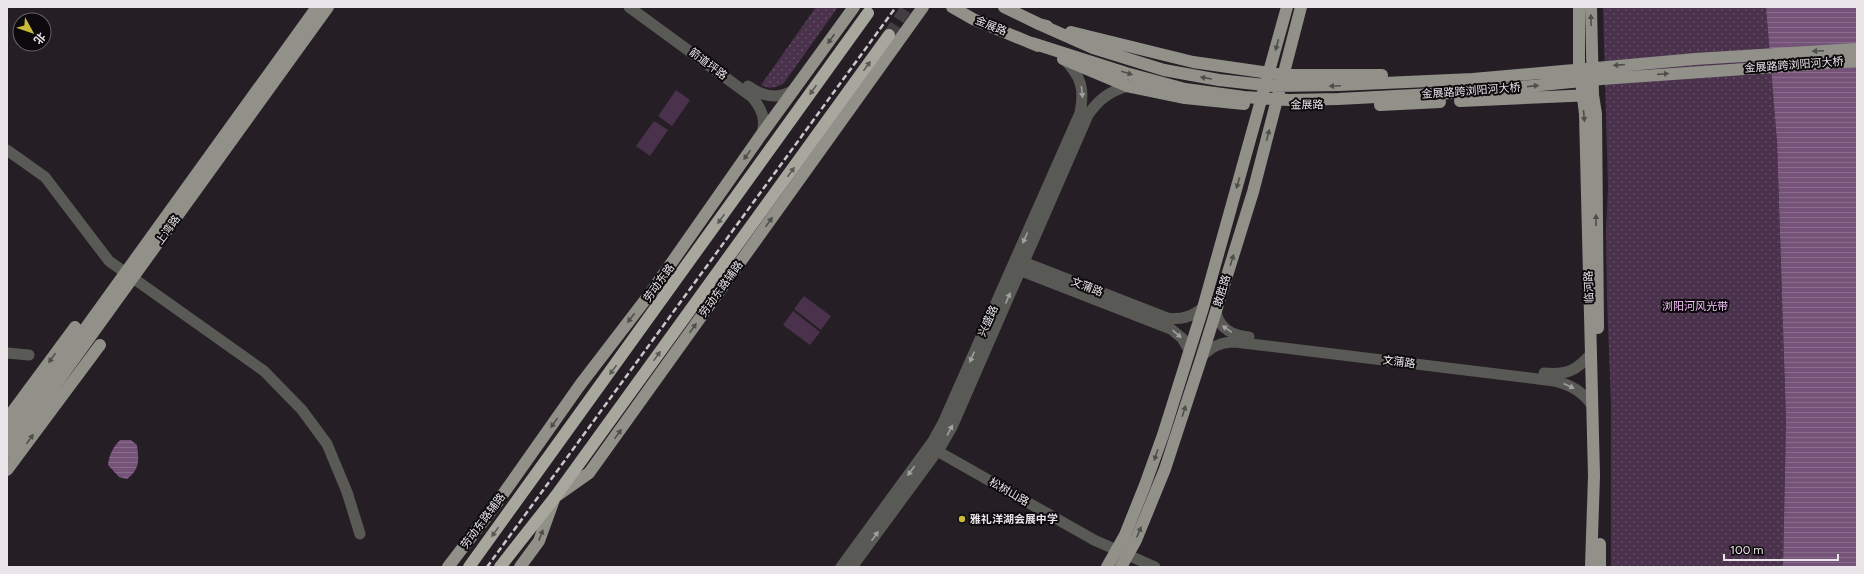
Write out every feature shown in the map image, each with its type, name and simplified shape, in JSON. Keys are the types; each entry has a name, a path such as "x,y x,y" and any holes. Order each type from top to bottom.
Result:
{"highway":[{"name":"劳动东路","path":"469,567 868,13"},
{"path":"500,567 555,497 890,35"}],"main road":[{"name":"上湾路","path":"7,437 317,7"},
{"name":"上湾路","path":"7,452 328,7"},
{"name":"劳动东路辅路","path":"448,567 494,508 580,385 649,295 761,135 854,7"},
{"name":"劳动东路辅路","path":"555,497 589,473 593,468 923,7"},
{"name":"金展路","path":"952,7 973,19 1032,43 1064,59 1127,86 1216,102 1274,106 1398,104 1587,95"},
{"name":"金展路","path":"1004,7 1093,48"},
{"name":"敢胜路","path":"1118,560 1125,535 1163,434 1203,308 1261,105 1287,7"},
{"name":"敢胜路","path":"1118,560 1136,540 1165,469 1253,192 1274,106 1301,7"},
{"name":"临河路","path":"1579,7 1579,65 1587,95 1596,114 1600,393 1600,567"},
{"name":"临河路","path":"1591,7 1592,63 1585,114 1594,476 1591,567"},
{"name":"金展路","path":"1039,24 1193,62 1283,75 1376,76 1579,65 1592,63"},
{"name":"金展路","path":"1032,43 1090,61"},
{"name":"金展路跨浏阳河大桥","path":"1093,48 1157,68 1191,75 1250,84 1314,86 1474,79 1687,60 1857,49"},
{"name":"金展路跨浏阳河大桥","path":"1090,61 1133,75 1185,89 1244,97 1289,100 1472,92 1602,79 1857,61"},
{"path":"7,419 75,327"},
{"path":"7,470 100,345"},
{"path":"494,508 552,453"},
{"path":"520,567 539,541 555,497"}],"street":[{"name":"箭道坪路","path":"629,7 752,97 762,112 764,120 761,135"},
{"name":"箭道坪路","path":"640,7 756,92 762,95 780,97 794,90"},
{"name":"兴盛路","path":"1018,265 1080,113 1083,93 1081,85 1073,68 1064,59"},
{"name":"兴盛路","path":"852,567 931,451 1088,115 1102,97 1112,91 1127,86"},
{"path":"7,150 45,177 109,261 264,371 302,410 328,444 347,492 360,534"},
{"name":"文蒲路","path":"1018,265 1167,318 1176,320 1186,318 1203,308"},
{"name":"文蒲路","path":"1018,265 1171,329 1182,338 1189,350"},
{"name":"文蒲路","path":"1216,312 1219,323 1224,328 1238,336 1555,374 1572,371 1580,366 1591,354"},
{"name":"文蒲路","path":"1202,356 1218,344 1235,342 1546,380 1562,383 1574,388 1587,398 1592,405"},
{"path":"7,353 29,355"},
{"name":"兴盛路","path":"841,567 931,451"},
{"name":"松树山路","path":"931,451 1094,540 1118,560 1138,567"},
{"name":"松树山路","path":"1118,560 1155,567"}],"green space":[{"path":"816,7 838,7 784,83 773,87 761,85"},
{"name":"浏阳河风光带","path":"1603,7 1766,7 1777,142 1786,421 1783,567 1611,567 1611,404 1606,232 1608,187"},
{"path":"676,90 690,100 672,126 658,116"},
{"path":"654,121 668,130 650,156 636,146"},
{"path":"804,296 831,316 821,330 794,309"},
{"path":"793,311 820,332 810,345 783,325"}],"shaded area":[{"path":"1766,7 1857,7 1857,567 1783,567 1786,421 1777,142"},
{"path":"120,440 131,440 137,445 138,464 134,472 127,479 119,477 108,465 112,451"}],"tunnel":[{"path":"889,35 907,7"}],"railway":[{"path":"487,567 896,7"}],"place":[{"name":"雅礼洋湖会展中学","path":"962,519"}]}
